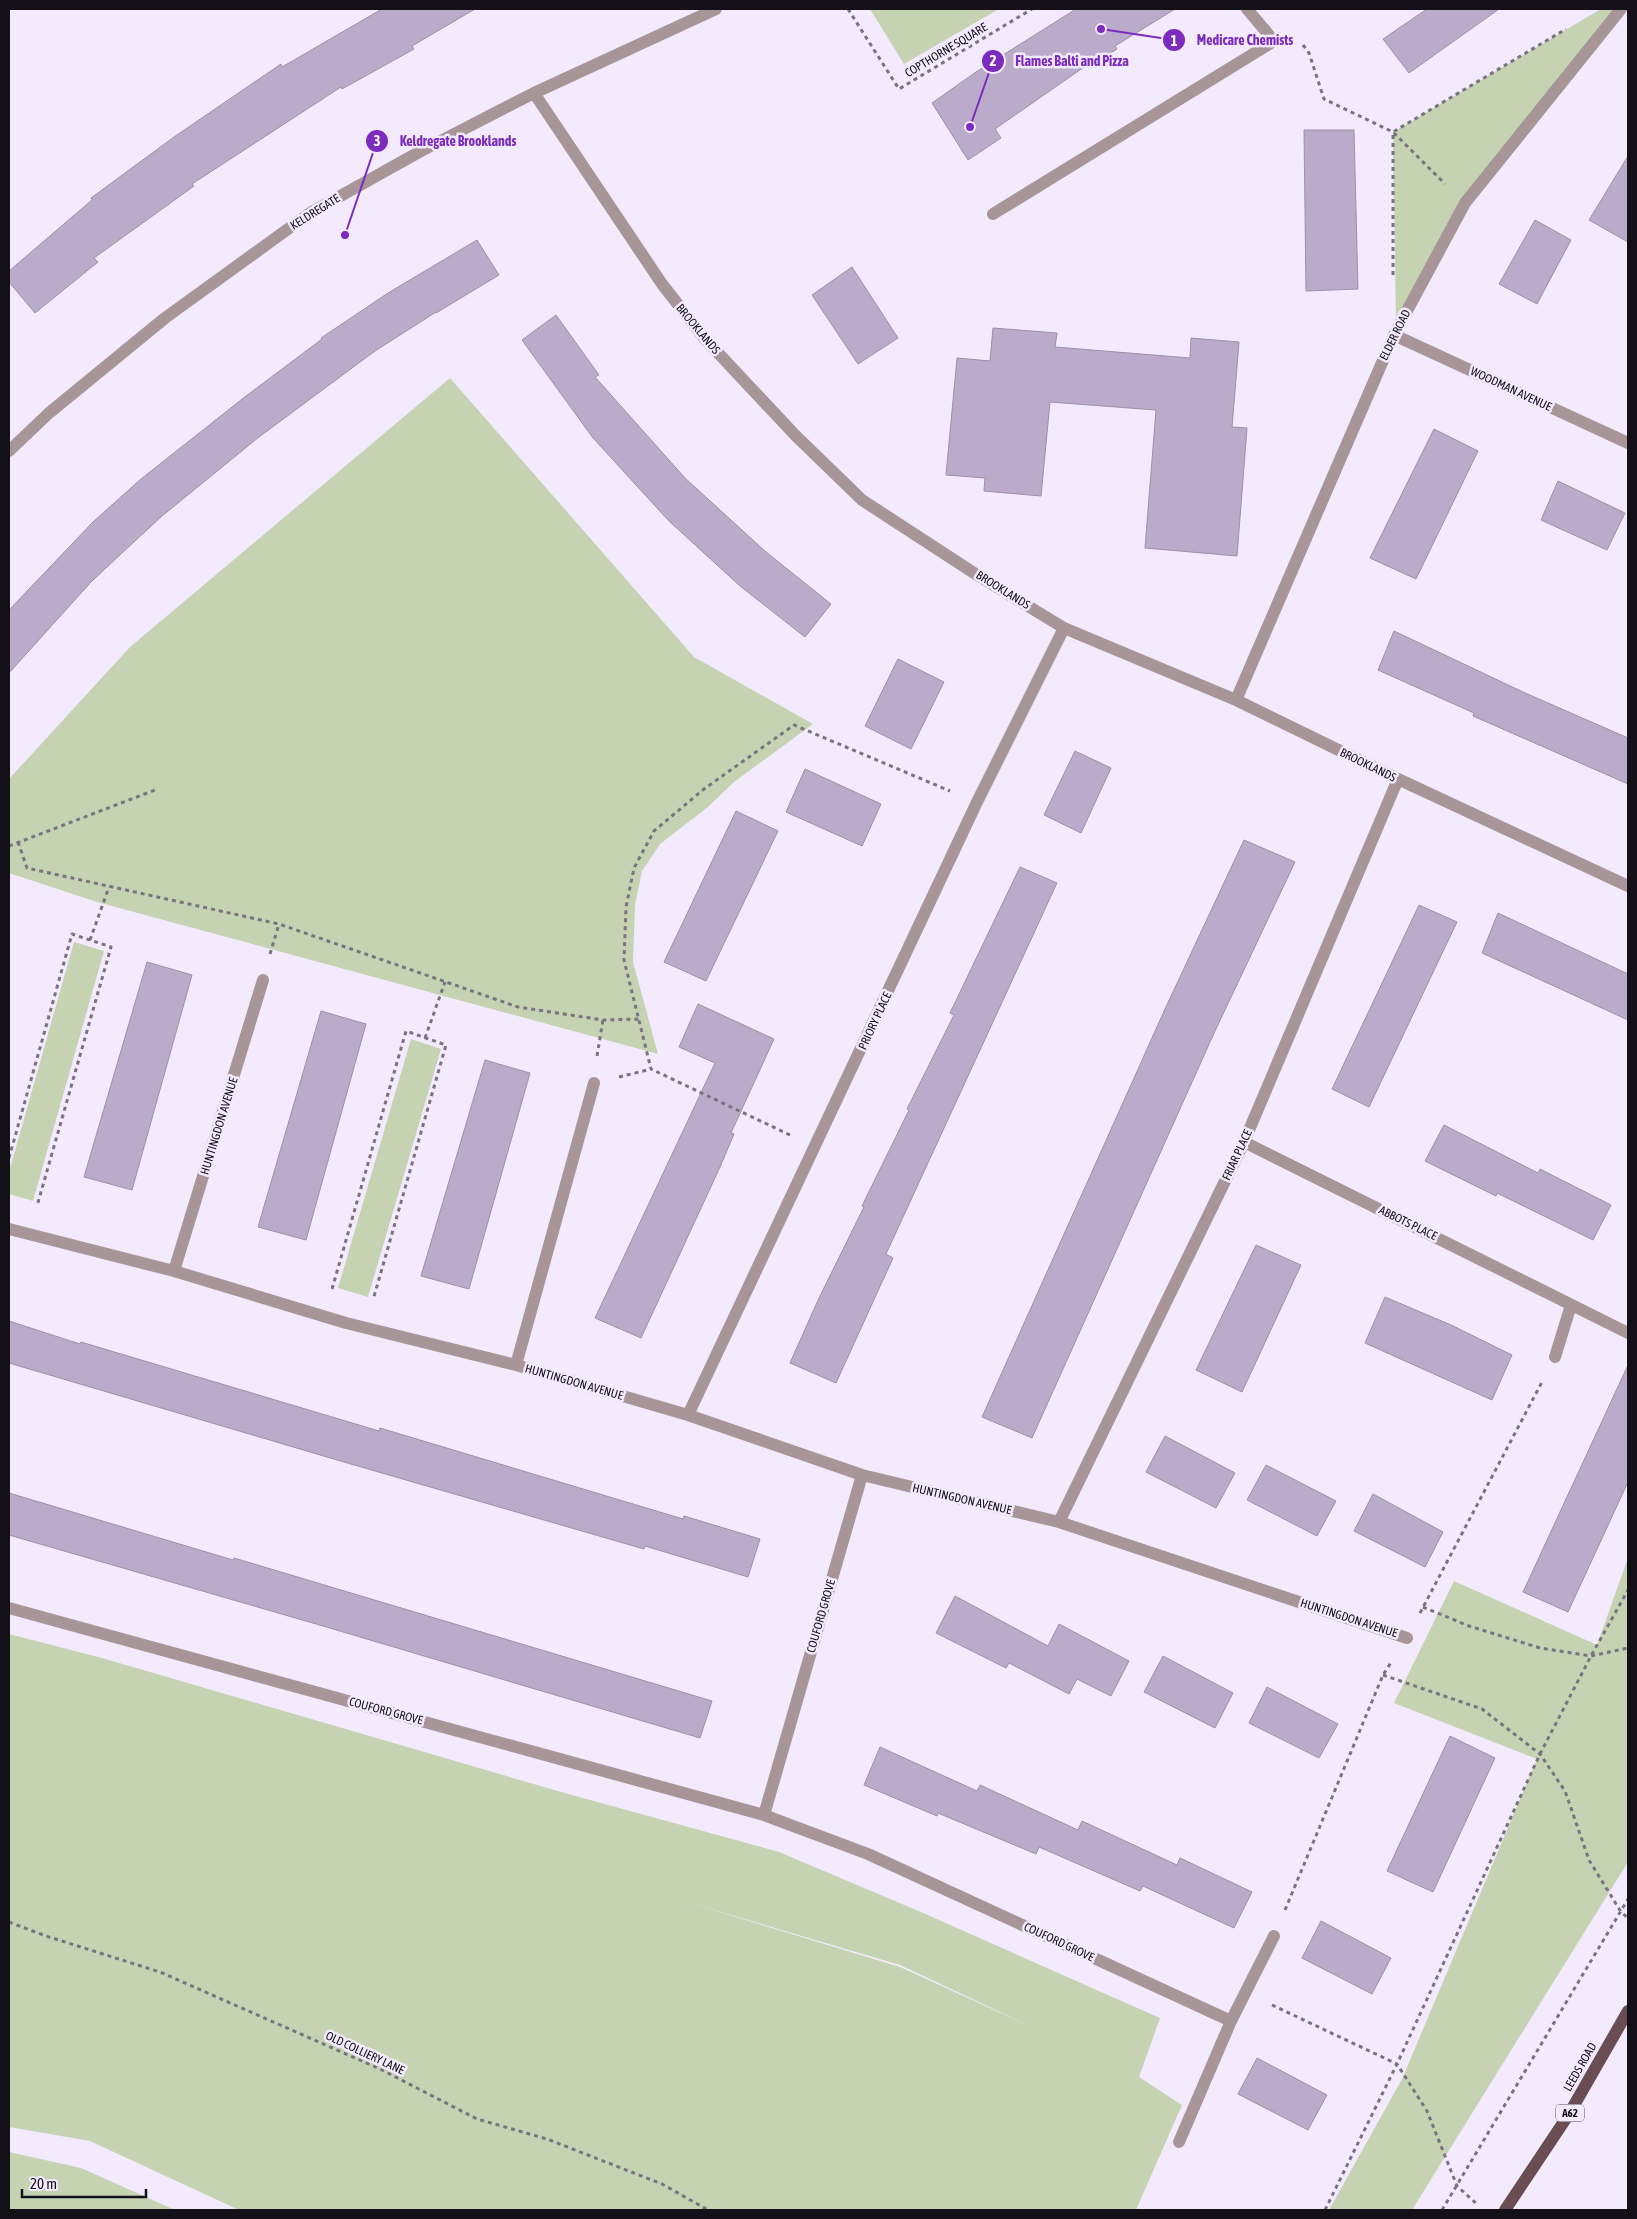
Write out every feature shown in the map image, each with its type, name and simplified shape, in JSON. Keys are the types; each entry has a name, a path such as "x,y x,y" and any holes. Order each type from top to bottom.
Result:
{"main road":[{"name":"LEEDS ROAD","path":"1505,2210 1569,2114 1628,2012"}],"street":[{"name":"KELDREGATE","path":"9,450 49,413 164,318 310,213 421,151 534,93 716,9"},
{"path":"994,214 1274,41 1248,9"},
{"name":"ELDER ROAD","path":"1236,700 1394,335 1465,203 1622,9"},
{"name":"BROOKLANDS","path":"534,93 662,284 705,339 795,436 862,500 974,573 1064,628 1236,700 1398,779 1628,886"},
{"name":"WOODMAN AVENUE","path":"1394,335 1628,443"},
{"name":"PRIORY PLACE","path":"688,1415 977,802 1064,628"},
{"name":"FRIAR PLACE","path":"1059,1522 1244,1142 1398,779"},
{"name":"HUNTINGDON AVENUE","path":"174,1272 263,980"},
{"name":"HUNTINGDON AVENUE","path":"516,1365 594,1083"},
{"name":"ABBOTS PLACE","path":"1244,1142 1628,1333"},
{"name":"HUNTINGDON AVENUE","path":"9,1230 174,1272 324,1316 516,1365 688,1415 862,1475 1059,1522 1407,1638"},
{"path":"1555,1357 1571,1305"},
{"name":"COUFORD GROVE","path":"764,1815 862,1475"},
{"name":"COUFORD GROVE","path":"9,1608 764,1815 868,1854 1231,2021"},
{"path":"1179,2142 1231,2021 1274,1936"}],"path":[{"name":"COPTHORNE SQUARE","path":"848,9 899,88 1032,9"},
{"path":"1393,132 1567,28"},
{"path":"1298,38 1309,53 1324,99 1393,132 1465,203"},
{"path":"1393,132 1393,277"},
{"path":"815,1147 651,1069 624,960 626,907 634,868 654,831 704,789 794,725 977,802"},
{"path":"9,846 155,790"},
{"path":"18,842 27,868 279,924 518,1007 603,1020 640,1019"},
{"path":"90,940 109,887"},
{"path":"9,1158 72,934 111,947 29,1235"},
{"path":"425,1038 445,982"},
{"path":"324,1316 406,1032 446,1044 366,1327"},
{"path":"1325,2210 1397,2064 1540,1754 1628,1590"},
{"path":"1423,1607 1469,1626 1540,1648 1591,1656 1628,1648"},
{"path":"1383,1675 1482,1710 1540,1754 1565,1791 1589,1860 1620,1912 1628,1918"},
{"path":"1442,2210 1628,1899"},
{"name":"OLD COLLIERY LANE","path":"9,1922 46,1936 160,1972 380,2069 478,2118 547,2138 662,2184 708,2210"},
{"path":"1231,2021 1272,2005 1397,2064 1427,2111 1457,2186 1484,2210"}],"green space":[{"path":"870,9 999,9 904,64"},
{"path":"1601,9 1621,9 1465,203 1396,322 1393,132"},
{"path":"450,378 694,657 813,724 734,782 708,807 660,844 642,871 635,905 633,962 658,1054 97,902 9,873 9,779 130,647"},
{"path":"74,942 104,951 33,1201 9,1194 9,1172"},
{"path":"411,1039 441,1049 368,1297 338,1288"},
{"path":"1628,1558 1628,1862 1412,2210 1329,2210 1402,2079 1537,1759 1394,1703 1454,1581 1597,1645"},
{"path":"9,1634 102,1658 561,1792 779,1852 921,1912 1160,2018 1139,2077 1182,2105 1136,2210 239,2210 90,2141 9,2127","holes":["687,1902 900,1965 1034,2028 900,1967"]},
{"path":"9,2152 81,2168 175,2210 9,2210"}],"building":[{"path":"382,9 475,9 412,46 414,49 342,89 341,87 192,184 194,186 94,258 98,262 35,313 9,282 9,271 92,200 91,198 174,137 281,64 282,67"},
{"path":"1076,9 1175,9 1115,46 1117,49 1088,67 1087,65 995,129 1001,138 968,160 932,103 976,72"},
{"path":"1427,9 1499,9 1409,73 1383,39"},
{"path":"1304,130 1354,130 1358,289 1306,291"},
{"path":"1628,156 1628,242 1589,220"},
{"path":"1535,220 1571,240 1537,304 1499,284"},
{"path":"477,240 499,275 375,351 259,437 162,516 91,582 9,673 9,610 93,522 141,479 321,338 388,293"},
{"path":"852,267 898,338 858,364 812,295"},
{"path":"556,315 599,375 595,377 685,478 766,552 831,604 805,637 740,586 669,521 593,438 522,340"},
{"path":"993,328 1057,333 1055,347 1190,358 1191,338 1239,342 1232,427 1247,428 1237,556 1145,548 1156,410 1050,402 1041,496 984,491 985,478 946,475 957,358 990,361"},
{"path":"1434,429 1478,451 1416,579 1370,558"},
{"path":"1558,481 1625,513 1607,550 1541,520"},
{"path":"1394,631 1523,692 1628,738 1628,784 1473,716 1474,713 1378,670"},
{"path":"898,659 944,682 911,749 865,726"},
{"path":"1075,751 1111,768 1081,833 1044,815"},
{"path":"805,769 881,804 862,846 786,812"},
{"path":"736,811 778,831 706,981 664,962"},
{"path":"1244,840 1295,862 1215,1031 1032,1438 982,1417 1165,1009"},
{"path":"1020,867 1057,883 886,1254 893,1258 836,1383 790,1363 819,1298 864,1207 862,1206 909,1110 907,1109 954,1015 950,1013"},
{"path":"1419,905 1457,922 1369,1107 1332,1089"},
{"path":"1498,913 1628,974 1628,1020 1482,953"},
{"path":"147,962 192,975 132,1190 84,1177"},
{"path":"698,1004 774,1039 731,1133 734,1134 720,1167 641,1338 595,1318 715,1063 679,1047"},
{"path":"321,1011 366,1024 306,1240 258,1227"},
{"path":"485,1060 530,1073 469,1289 421,1276"},
{"path":"1444,1125 1538,1173 1540,1169 1611,1205 1593,1240 1497,1193 1496,1196 1425,1161"},
{"path":"1256,1245 1301,1265 1242,1392 1196,1370"},
{"path":"1385,1297 1451,1325 1512,1355 1492,1400 1365,1343"},
{"path":"9,1321 80,1344 81,1342 379,1431 380,1428 683,1519 684,1516 760,1539 748,1577 645,1546 644,1549 9,1363"},
{"path":"1628,1365 1628,1482 1568,1612 1523,1592"},
{"path":"1165,1436 1235,1473 1216,1508 1146,1472"},
{"path":"1266,1465 1336,1501 1317,1536 1247,1500"},
{"path":"9,1493 233,1560 234,1558 712,1701 700,1738 9,1535"},
{"path":"1373,1494 1443,1532 1425,1567 1354,1531"},
{"path":"955,1596 1048,1646 1059,1624 1129,1661 1111,1696 1077,1679 1069,1694 1009,1663 1006,1668 936,1633"},
{"path":"1163,1656 1233,1693 1215,1728 1144,1692"},
{"path":"1267,1687 1338,1724 1319,1758 1249,1723"},
{"path":"1450,1736 1495,1758 1433,1892 1387,1871"},
{"path":"880,1747 977,1791 980,1785 1078,1830 1082,1821 1177,1865 1180,1858 1252,1892 1234,1928 1143,1886 1140,1891 1039,1847 1036,1854 938,1813 937,1816 864,1785"},
{"path":"1321,1921 1391,1958 1372,1994 1302,1958"},
{"path":"1257,2058 1327,2095 1308,2130 1238,2094"}],"place":[{"name":"Medicare Chemists","path":"1101,29"},
{"name":"Flames Balti and Pizza","path":"970,127"},
{"name":"Keldregate Brooklands","path":"345,235"}]}
